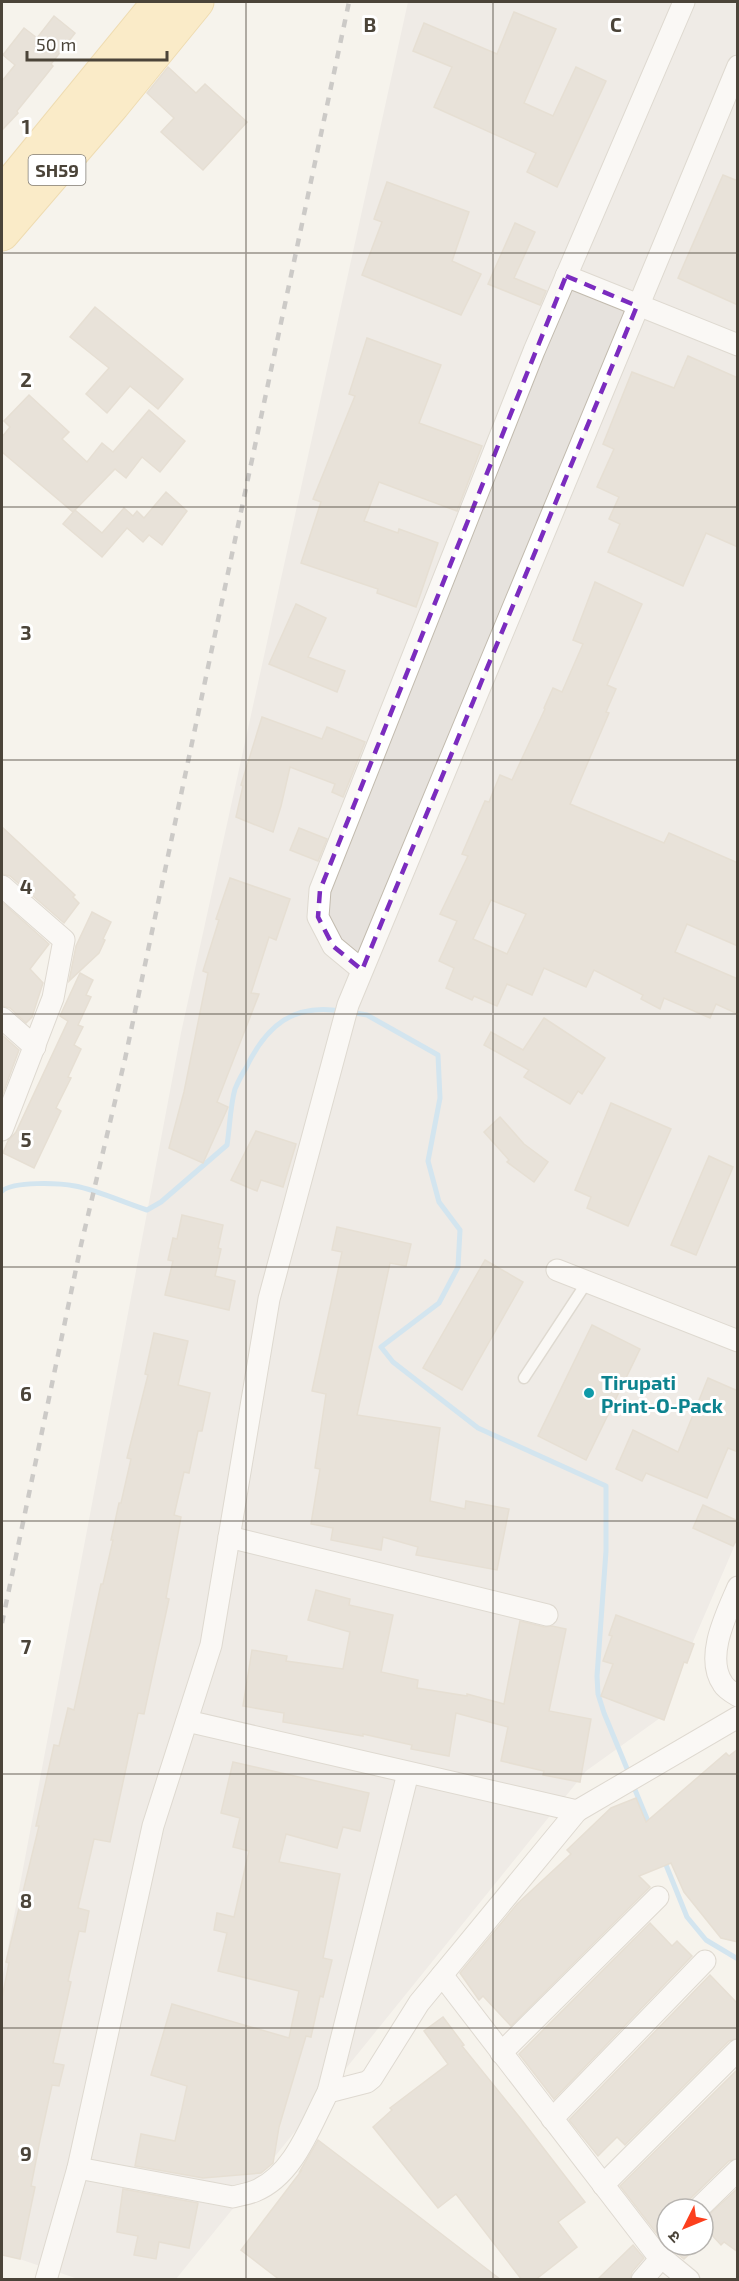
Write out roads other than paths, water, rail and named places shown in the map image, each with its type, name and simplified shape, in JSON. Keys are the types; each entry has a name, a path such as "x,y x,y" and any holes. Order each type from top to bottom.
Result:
{"main road":[{"name":"SH59","path":"2,234 101,97 159,2"},
{"name":"SH59","path":"2,194 197,2"}],"street":[{"path":"362,970 333,946 318,918 320,890 534,351 684,2"},
{"path":"46,2280 78,2168 153,1826 211,1645 269,1299 348,1005 738,66"},
{"path":"566,276 738,345"},
{"path":"2,885 64,940 53,999 2,1130"},
{"path":"2,1018 35,1047"},
{"path":"557,1270 738,1341"},
{"path":"229,1537 547,1615"},
{"path":"738,1587 718,1636 716,1663 723,1684 738,1696"},
{"path":"328,2091 367,2082 372,2078 419,2003 577,1811 738,1717"},
{"path":"187,1721 577,1811"},
{"path":"78,2168 233,2197 256,2191 277,2178 293,2158 328,2091 408,1773"},
{"path":"501,2053 658,1897"},
{"path":"552,2119 705,1962"},
{"path":"442,1975 603,2185 655,2243"},
{"path":"603,2185 738,2050"},
{"path":"710,2197 738,2170"},
{"path":"642,2280 657,2257"},
{"path":"668,2257 689,2280"}],"lane":[{"path":"524,1378 587,1282"}],"waterway":[{"path":"2,1191 26,1184 68,1185 92,1190 147,1210 161,1202 227,1145 235,1089 254,1053 272,1029 295,1014 324,1009 341,1011"},
{"path":"350,1012 367,1015 438,1055 440,1098 428,1161 439,1202 460,1230 458,1267 439,1303 381,1347 393,1362 478,1428 606,1486 606,1551 597,1676 598,1694 630,1776"},
{"path":"633,1785 650,1826"},
{"path":"664,1860 687,1917 706,1940 738,1959"}],"railway":[{"path":"2,1623 81,1245 125,1059 349,2"}],"place":[{"name":"Tirupati Print-O-Pack","path":"589,1393"}]}
